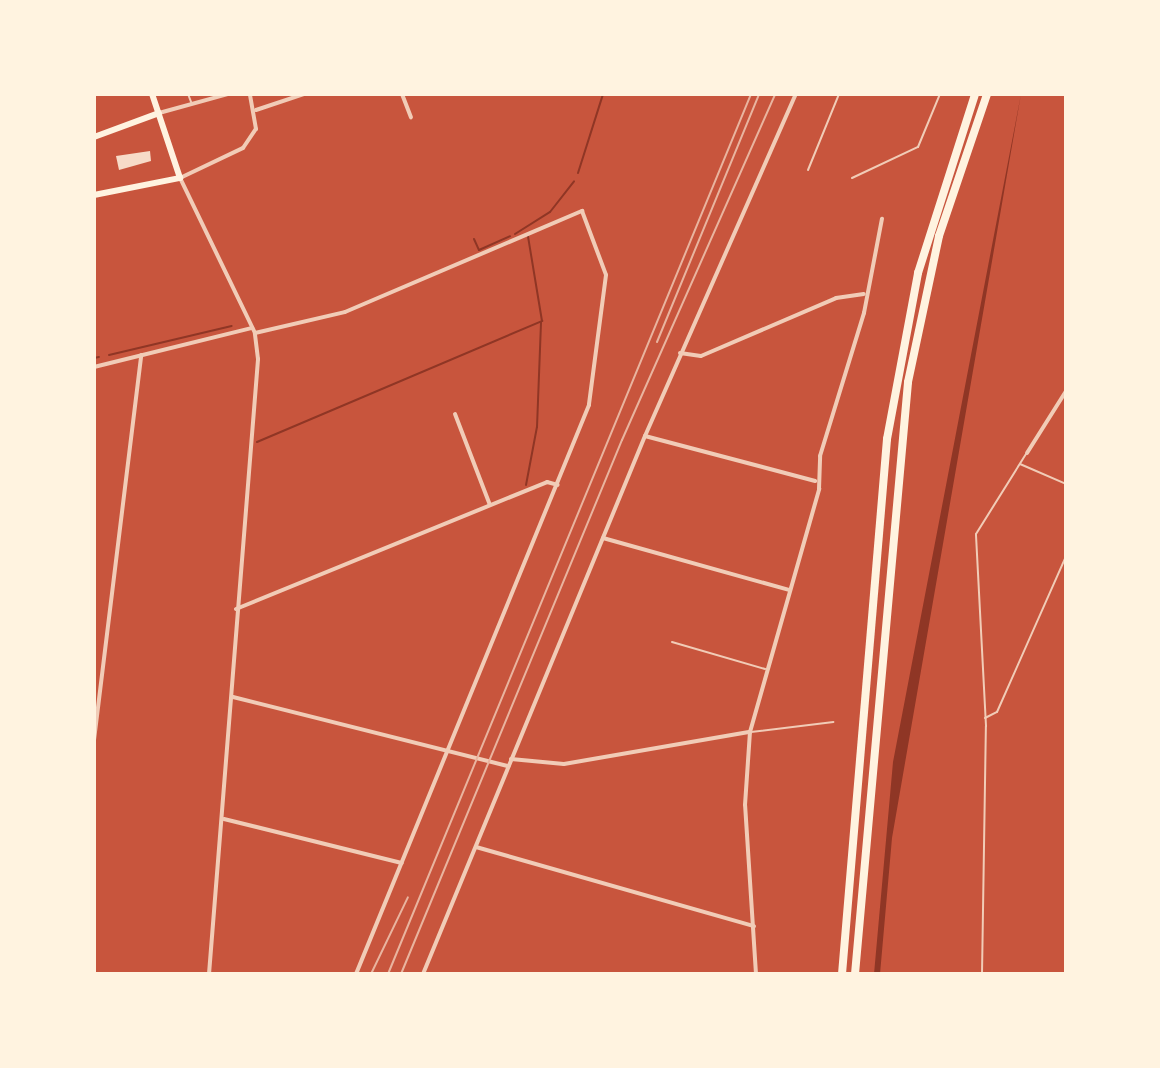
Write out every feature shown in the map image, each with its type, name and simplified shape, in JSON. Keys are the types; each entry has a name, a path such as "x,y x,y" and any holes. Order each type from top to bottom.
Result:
{"highway":[{"path":"842,974 887,439 918,273 975,94"},
{"path":"855,974 908,382 939,236 987,94"}],"main road":[{"path":"94,195 180,178 152,94"},
{"path":"94,137 159,113"}],"street":[{"path":"159,113 228,94"},
{"path":"209,974 233,697 253,330 180,178 243,148 256,129 256,110 250,94"},
{"path":"256,110 304,94"},
{"path":"402,94 411,117"},
{"path":"423,974 680,353 796,94"},
{"path":"94,367 345,312 582,211 589,215 606,275 605,323 589,405 453,749 356,974"},
{"path":"756,974 745,805 750,732 765,669 819,489 815,481 882,219"},
{"path":"680,353 701,356 836,298 865,295"},
{"path":"94,740 141,355"},
{"path":"1027,453 1066,392"},
{"path":"455,414 490,505"},
{"path":"645,436 815,481"},
{"path":"236,609 547,482 558,485"},
{"path":"603,538 789,590"},
{"path":"94,684 101,685"},
{"path":"233,697 453,749 508,766"},
{"path":"511,759 564,764 750,732"},
{"path":"224,819 402,863"},
{"path":"475,847 754,926"}],"lane":[{"path":"188,94 191,103"},
{"path":"808,170 839,94"},
{"path":"852,178 918,147 940,94"},
{"path":"982,974 984,718 976,534 1027,453"},
{"path":"1020,464 1066,484"},
{"path":"984,718 997,712 1066,556"},
{"path":"672,642 765,669"},
{"path":"750,732 833,722"}],"shaded area":[{"path":"1021,94 892,838 880,974 874,974 893,762"}],"building":[{"path":"150,151 151,161 119,170 116,156"}],"waterway":[{"path":"578,173 603,94"},
{"path":"515,234 550,212 574,181"},
{"path":"474,239 479,250 510,236"},
{"path":"257,442 542,321 528,236"},
{"path":"526,485 537,427 541,322"},
{"path":"109,355 232,326"},
{"path":"94,358 99,357"}],"tram line":[{"path":"657,342 759,94"},
{"path":"401,974 622,440 775,94"}],"railway":[{"path":"388,974 751,94"},
{"path":"371,974 408,897"}]}
